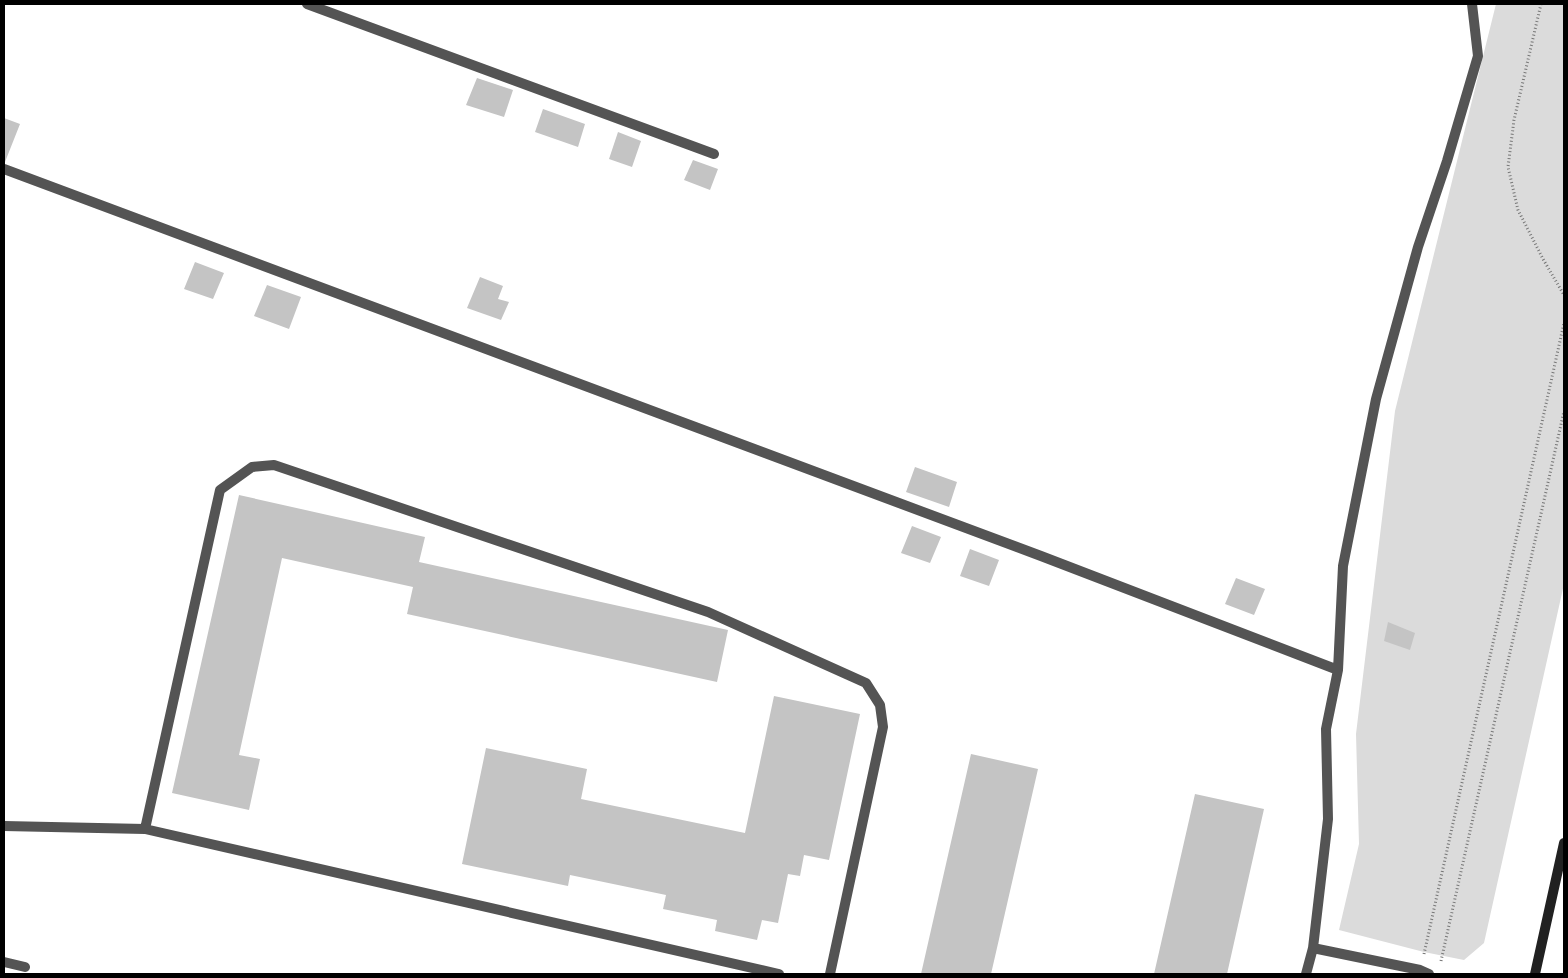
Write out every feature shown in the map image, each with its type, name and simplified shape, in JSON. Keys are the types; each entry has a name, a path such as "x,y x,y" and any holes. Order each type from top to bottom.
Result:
{"main road":[{"path":"1535,974 1564,843"}],"street":[{"path":"307,4 714,154"},
{"path":"1306,974 1314,948 1328,819 1326,729 1338,670 1342,566 1376,399 1418,247 1447,160 1478,56 1472,4"},
{"path":"4,169 1041,556 1338,670"},
{"path":"144,829 220,490 252,467 274,465 708,612 866,683 880,705 883,727 830,974"},
{"path":"4,826 144,829 778,974"},
{"path":"1314,948 1424,972"},
{"path":"4,962 25,966"}],"path":[{"path":"1541,4 1514,120 1508,167 1518,210 1564,296"},
{"path":"1424,972 1564,323"},
{"path":"1441,965 1564,410"}],"shaded area":[{"path":"1496,4 1564,4 1564,584 1484,943 1464,960 1424,952 1339,930 1359,844 1356,734 1395,411"}],"building":[{"path":"477,78 513,90 504,117 466,105"},
{"path":"543,109 585,124 578,147 535,132"},
{"path":"4,118 20,124 5,162 4,161"},
{"path":"618,132 641,141 632,167 609,159"},
{"path":"693,160 718,169 710,190 684,180"},
{"path":"195,262 224,273 213,299 184,289"},
{"path":"480,277 503,286 498,299 509,302 501,320 467,308"},
{"path":"267,285 301,297 289,329 254,316"},
{"path":"915,467 957,482 949,507 906,492"},
{"path":"239,495 425,537 419,562 728,630 717,682 407,614 413,587 282,558 239,755 260,759 249,810 172,793"},
{"path":"912,526 941,537 930,563 901,553"},
{"path":"970,549 999,560 989,586 960,576"},
{"path":"1236,578 1265,589 1254,615 1225,604"},
{"path":"1388,622 1415,633 1410,650 1384,641"},
{"path":"774,696 860,714 829,860 804,855 800,876 788,874 778,923 762,920 757,940 715,931 717,920 663,909 666,895 570,875 568,886 462,864 486,748 587,769 581,799 745,833"},
{"path":"971,754 1038,769 991,974 921,974"},
{"path":"1195,794 1264,809 1227,974 1154,974"}]}
